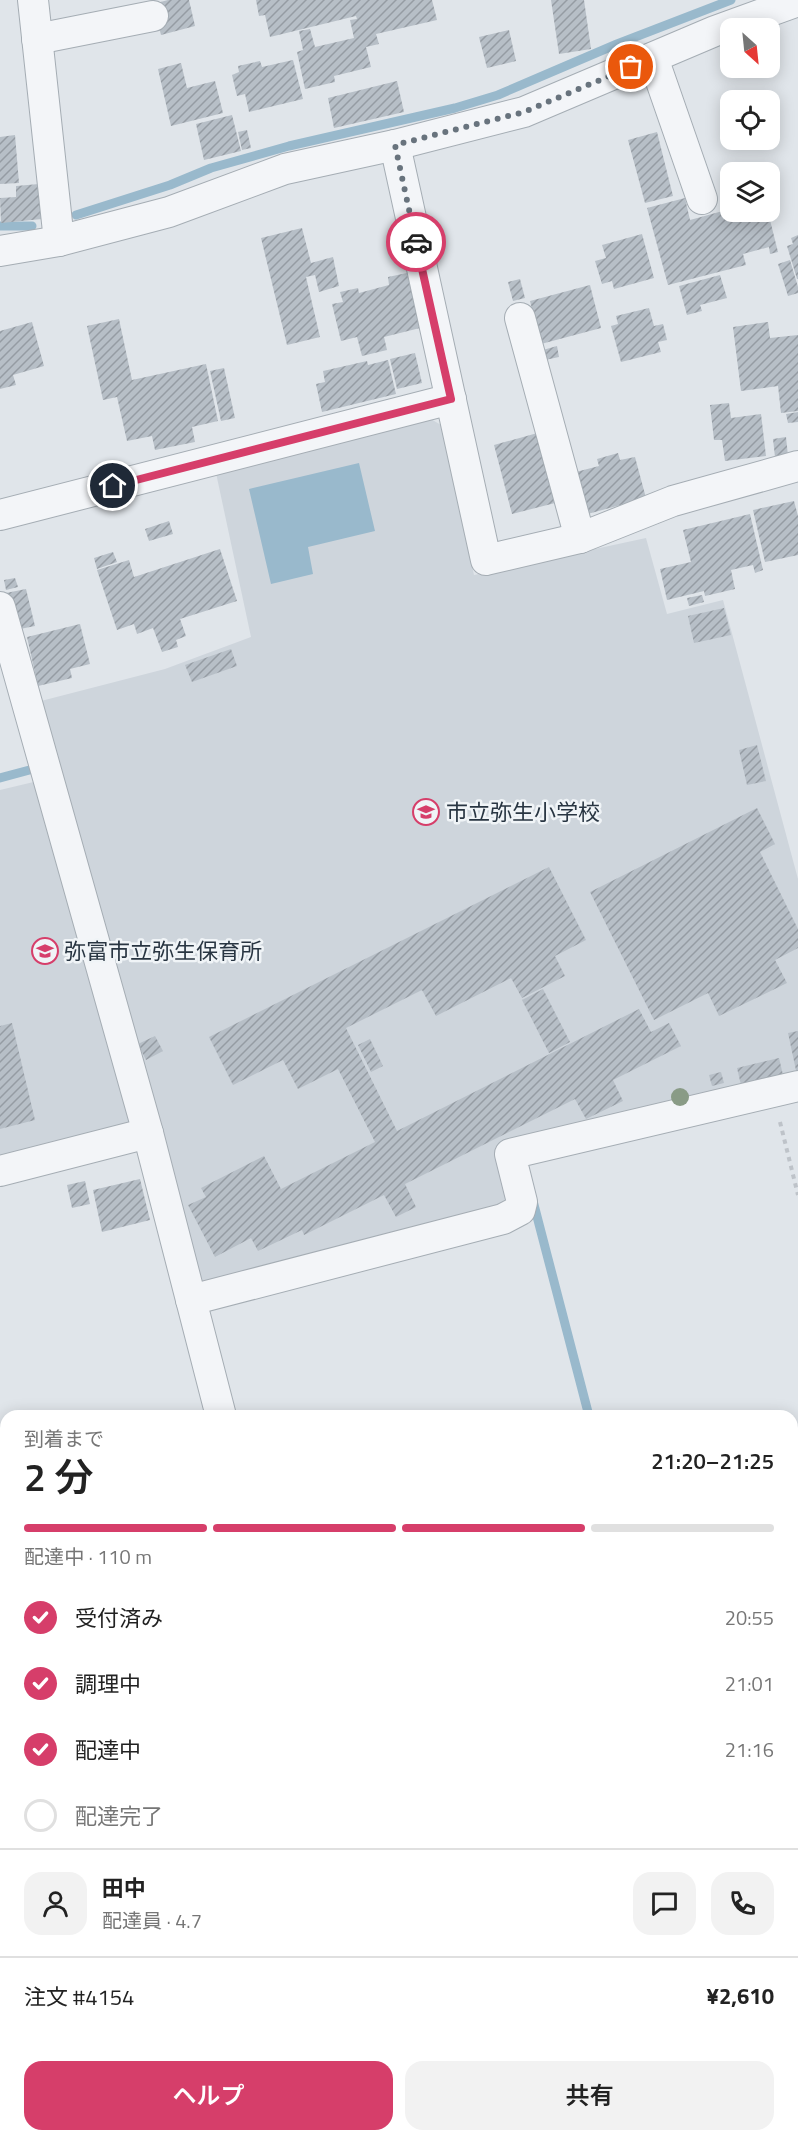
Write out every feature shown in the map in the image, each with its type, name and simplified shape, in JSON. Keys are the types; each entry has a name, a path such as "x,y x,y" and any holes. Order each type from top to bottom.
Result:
{"street":[{"path":"33,0 59,241"},
{"path":"0,251 59,241 169,212 285,169 395,145 524,112 715,32 798,2"},
{"path":"37,39 153,16"},
{"path":"652,58 702,199"},
{"path":"395,145 486,560 580,538 673,501 798,466"},
{"path":"520,318 580,538"},
{"path":"0,515 451,399"},
{"path":"0,607 148,1133 219,1410"},
{"path":"191,1300 503,1219 519,1210 522,1202 510,1154 785,1089"},
{"path":"0,1171 148,1133"}],"path":[{"path":"785,1089 798,1194"}],"shaded area":[{"name":"市立弥生小学校","path":"429,418 441,425 474,575 646,538 667,614 723,600 798,879 798,1079 502,1149 512,1208 196,1284 41,701 165,669 251,637 216,473"},
{"name":"弥富市立弥生保育所","path":"42,780 131,1123 0,1156 0,790"}],"water":[{"path":"359,463 375,531 308,547 313,574 271,584 249,489"}],"building":[{"path":"168,0 189,0 195,26 161,35 153,4"},
{"path":"256,0 432,0 437,20 376,34 379,44 366,47 371,67 334,76 335,82 305,89 297,52 303,50 299,31 310,29 315,47 354,38 350,20 357,19 356,16 270,37 265,15 259,16"},
{"path":"551,0 584,0 591,49 559,54"},
{"path":"509,30 516,61 487,68 479,37"},
{"path":"293,60 303,99 249,112 245,94 237,96 232,75 239,72 238,66 260,61 262,67"},
{"path":"181,63 187,88 215,81 223,113 171,126 158,69"},
{"path":"397,81 404,112 334,128 328,98"},
{"path":"232,115 241,151 204,160 196,124"},
{"path":"247,130 251,148 242,150 238,132"},
{"path":"657,132 673,196 645,203 628,140"},
{"path":"15,135 19,183 0,184 0,137"},
{"path":"39,184 42,219 1,223 0,198 16,197 16,186"},
{"path":"685,198 690,220 720,212 720,222 770,222 778,252 770,254 769,247 743,254 746,265 668,285 647,208"},
{"path":"302,228 311,263 333,257 339,286 319,292 315,275 306,277 320,337 287,345 261,238"},
{"path":"642,234 654,278 614,289 612,281 602,284 595,261 606,258 602,245"},
{"path":"798,235 797,279 787,246 793,244 791,238"},
{"path":"790,260 798,293 788,296 778,264"},
{"path":"407,273 420,328 384,337 387,350 362,356 357,337 341,341 332,304 343,302 340,292 358,288 359,293 389,285 388,277"},
{"path":"720,275 727,298 700,305 702,311 687,315 679,286"},
{"path":"520,279 525,298 513,301 508,282"},
{"path":"590,285 601,328 541,344 530,301"},
{"path":"649,308 654,326 663,324 667,340 658,342 661,352 621,362 611,326 618,324 616,316"},
{"path":"119,319 132,380 206,364 218,421 192,427 195,442 155,450 152,436 127,441 117,397 103,400 87,326"},
{"path":"32,322 44,366 13,375 16,385 0,389 0,331"},
{"path":"768,322 770,338 798,335 798,411 781,413 778,386 741,391 733,327"},
{"path":"557,346 559,357 545,360 543,350"},
{"path":"415,353 422,383 397,389 390,359"},
{"path":"388,360 396,394 322,412 316,384 325,382 323,371 367,361 368,365"},
{"path":"224,368 235,418 221,421 210,371"},
{"path":"729,403 731,418 761,414 766,456 725,461 722,440 714,440 710,405"},
{"path":"798,412 798,422 788,423 786,414"},
{"path":"541,432 559,502 512,514 494,445"},
{"path":"786,437 788,456 775,457 773,439"},
{"path":"618,453 620,460 635,457 646,498 584,515 572,473 599,466 597,459"},
{"path":"794,501 798,516 798,555 765,562 753,510"},
{"path":"750,514 763,570 755,573 753,565 731,570 735,589 705,596 704,591 667,600 660,569 691,562 683,530"},
{"path":"169,521 173,534 149,541 145,529"},
{"path":"220,549 237,601 180,619 186,636 176,640 178,647 162,652 153,628 137,634 134,624 117,630 97,570 129,560 134,577"},
{"path":"113,552 117,562 97,569 94,558"},
{"path":"15,578 18,587 6,590 4,580"},
{"path":"26,589 35,626 15,630 6,593"},
{"path":"702,595 704,602 689,606 687,598"},
{"path":"724,608 731,635 694,643 688,616"},
{"path":"80,624 90,664 70,669 72,678 38,686 27,637"},
{"path":"231,649 237,666 192,682 185,665"},
{"path":"757,745 766,781 747,785 739,750"},
{"path":"757,808 775,844 760,852 798,929 798,948 775,960 787,983 719,1016 708,993 654,1020 590,892"},
{"path":"549,867 586,940 555,956 565,976 522,998 511,978 436,1016 422,990 346,1028 397,1131 639,1009 651,1032 669,1023 681,1046 613,1080 623,1101 586,1119 575,1099 405,1184 416,1207 396,1217 384,1195 304,1235 302,1230 258,1251 251,1238 215,1257 188,1205 206,1197 201,1188 264,1156 281,1189 375,1142 338,1069 298,1089 283,1060 233,1085 209,1037"},
{"path":"543,989 570,1042 549,1053 522,1000"},
{"path":"12,1023 35,1120 0,1129 0,1026"},
{"path":"798,1031 798,1075 797,1075 788,1033"},
{"path":"155,1036 163,1051 146,1060 138,1044"},
{"path":"370,1039 383,1066 371,1072 358,1045"},
{"path":"779,1058 783,1075 741,1085 737,1068"},
{"path":"721,1072 724,1083 712,1086 709,1075"},
{"path":"140,1179 150,1220 102,1232 93,1190"},
{"path":"85,1181 90,1204 72,1208 67,1185"}],"waterway":[{"path":"76,215 170,185 211,168 289,146 455,108 498,95 617,44 731,0"},
{"path":"0,226 32,226"},
{"path":"0,778 37,768"},
{"path":"533,1201 587,1410"}],"way so far":[{"path":"416,242 395,145 524,112 631,67"}],"place":[{"name":"市立弥生小学校","path":"426,812"},
{"name":"弥富市立弥生保育所","path":"45,951"}],"route":[{"path":"113,486 451,399 416,242"}]}
